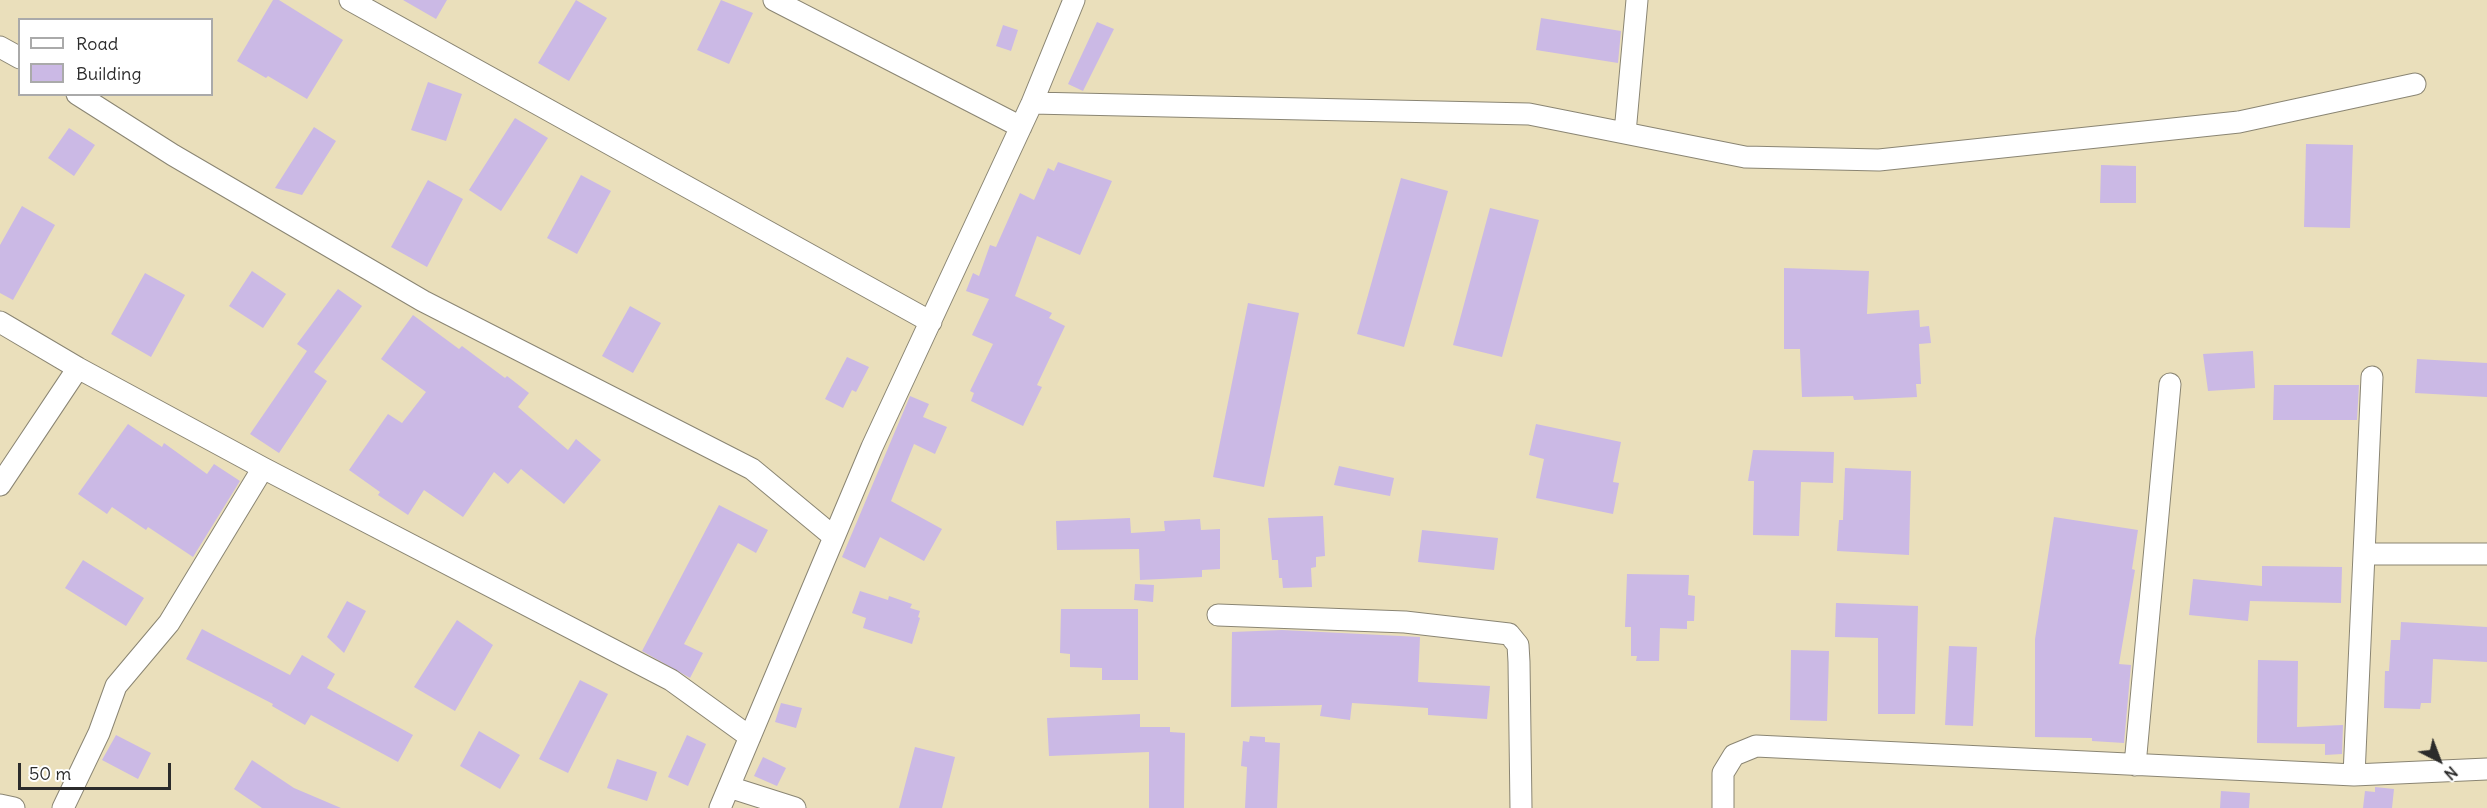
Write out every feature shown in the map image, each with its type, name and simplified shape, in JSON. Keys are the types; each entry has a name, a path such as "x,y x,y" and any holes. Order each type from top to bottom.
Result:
{"street":[{"path":"350,0 931,322"},
{"path":"774,0 1021,127"},
{"path":"720,808 834,537 1032,103 1074,0"},
{"path":"1625,133 1636,0"},
{"path":"0,47 18,57"},
{"path":"1032,103 1529,114 1745,157 1879,160 2239,122 2415,84"},
{"path":"80,96 173,155 423,302 752,469 834,537"},
{"path":"0,322 78,368 263,468 672,680 750,737"},
{"path":"0,485 78,368"},
{"path":"2354,775 2366,554 2372,377"},
{"path":"2135,765 2170,384"},
{"path":"63,808 99,733 116,686 169,623 263,468"},
{"path":"2366,554 2487,554"},
{"path":"1218,615 1405,622 1509,634 1518,645 1521,808"},
{"path":"1723,808 1722,773 1734,755 1756,746 2354,775 2487,769"},
{"path":"729,787 795,808"},
{"path":"0,805 14,808"}],"building":[{"path":"273,0 279,0 343,40 307,99 237,61"},
{"path":"403,0 447,0 436,19"},
{"path":"576,0 607,18 569,81 538,63"},
{"path":"721,0 753,13 729,64 697,50"},
{"path":"1541,18 1621,31 1618,63 1536,50"},
{"path":"1097,22 1114,29 1083,91 1068,84"},
{"path":"1003,25 1018,30 1011,51 996,46"},
{"path":"428,82 462,94 446,141 411,130"},
{"path":"515,118 548,138 501,211 469,190"},
{"path":"314,127 336,141 302,195 275,188"},
{"path":"69,128 95,145 74,176 48,158"},
{"path":"2306,144 2353,145 2350,228 2304,227"},
{"path":"1058,162 1112,181 1080,255 1037,236 1015,296 1052,313 1049,318 1065,326 1037,385 1042,387 1023,426 971,401 974,393 970,391 993,344 972,335 989,299 966,291 973,273 979,276 990,245 996,247 1020,193 1034,200 1048,168 1054,171"},
{"path":"2101,165 2136,166 2136,203 2100,203"},
{"path":"581,175 611,191 577,254 547,238"},
{"path":"1401,178 1448,191 1404,347 1357,334"},
{"path":"428,180 463,199 427,267 391,247"},
{"path":"22,206 55,225 13,300 0,293 0,245"},
{"path":"1490,208 1539,220 1502,357 1453,345"},
{"path":"1784,268 1869,271 1867,314 1919,310 1920,327 1929,326 1931,343 1919,344 1921,384 1916,384 1917,397 1854,400 1853,396 1802,397 1800,349 1784,349"},
{"path":"252,271 286,294 263,328 229,306"},
{"path":"145,273 185,295 151,357 111,334"},
{"path":"338,289 362,306 314,372 327,381 279,453 250,434 307,351 297,344"},
{"path":"1248,303 1299,313 1264,487 1213,477"},
{"path":"630,306 661,323 633,373 602,356"},
{"path":"413,315 459,349 462,346 529,393 518,407 568,450 576,439 601,460 564,504 521,469 508,484 494,472 463,517 424,490 408,515 378,495 380,492 349,470 388,414 402,423 426,392 381,359"},
{"path":"2253,351 2255,388 2208,391 2203,354"},
{"path":"847,357 869,367 856,392 852,390 843,408 825,399"},
{"path":"2417,359 2487,363 2487,397 2415,393"},
{"path":"2274,385 2359,385 2357,420 2273,420"},
{"path":"910,396 929,404 923,417 947,427 935,454 914,444 891,501 942,529 924,561 880,537 865,568 842,557"},
{"path":"128,424 162,447 164,443 207,474 214,464 240,481 193,557 148,527 146,530 112,507 107,514 78,494"},
{"path":"1536,424 1621,442 1613,482 1619,483 1613,514 1536,498 1544,459 1529,455"},
{"path":"1753,450 1834,452 1833,483 1801,482 1799,536 1753,535 1754,481 1748,481"},
{"path":"1339,466 1394,478 1390,496 1334,485"},
{"path":"1845,468 1911,471 1909,555 1837,551 1839,520 1843,520"},
{"path":"719,505 768,530 756,553 738,543 684,644 703,653 690,678 642,651"},
{"path":"1323,516 1325,556 1316,557 1316,567 1311,568 1312,587 1283,588 1282,578 1279,578 1278,560 1272,560 1268,518"},
{"path":"2054,517 2138,530 2132,569 2135,570 2119,664 2131,665 2124,743 2092,741 2092,738 2035,737 2035,639"},
{"path":"1130,518 1131,533 1165,531 1164,521 1200,519 1201,530 1220,529 1220,569 1202,570 1202,577 1140,580 1139,549 1057,550 1056,521"},
{"path":"1422,530 1498,538 1494,570 1418,562"},
{"path":"83,560 144,598 126,626 65,588"},
{"path":"2262,566 2342,567 2341,603 2250,601 2248,621 2189,615 2193,579 2262,586"},
{"path":"1627,574 1689,575 1688,595 1695,596 1694,621 1687,621 1687,629 1660,628 1659,661 1636,661 1637,656 1631,656 1631,627 1625,627"},
{"path":"1135,584 1154,585 1153,602 1134,600"},
{"path":"860,591 888,600 889,596 912,604 910,608 920,611 912,644 863,628 866,618 852,613"},
{"path":"347,601 366,611 344,653 327,637"},
{"path":"1836,603 1918,606 1915,714 1878,714 1878,638 1835,637"},
{"path":"1061,609 1138,609 1138,680 1102,680 1102,668 1070,667 1070,654 1060,653"},
{"path":"457,620 493,645 455,711 414,687"},
{"path":"2401,622 2487,627 2487,662 2433,659 2431,703 2421,703 2420,709 2384,708 2385,671 2389,671 2391,640 2400,640"},
{"path":"202,629 290,675 302,655 335,674 327,688 413,735 398,762 311,715 305,725 272,706 273,704 186,659"},
{"path":"1282,630 1420,637 1418,682 1490,686 1487,719 1428,715 1428,708 1352,703 1350,720 1320,716 1322,705 1231,707 1232,632"},
{"path":"1949,646 1977,647 1973,726 1945,725"},
{"path":"1791,650 1829,651 1827,721 1790,720"},
{"path":"2258,660 2298,661 2297,727 2343,725 2342,754 2325,755 2325,744 2257,743"},
{"path":"580,680 608,694 568,773 539,759"},
{"path":"781,703 802,708 796,728 775,722"},
{"path":"1140,714 1140,727 1170,727 1170,732 1185,733 1184,808 1149,808 1149,752 1049,756 1047,718"},
{"path":"479,731 520,755 500,789 460,766"},
{"path":"116,735 151,753 138,779 102,760"},
{"path":"687,735 706,744 688,786 668,777"},
{"path":"1250,736 1265,737 1265,742 1280,743 1277,808 1245,808 1247,767 1241,766 1243,741 1249,742"},
{"path":"915,747 955,757 942,808 899,808"},
{"path":"763,757 786,768 777,786 754,776"},
{"path":"617,759 657,772 647,801 607,788"},
{"path":"252,760 294,788 341,808 262,808 234,789"},
{"path":"2375,787 2394,789 2392,808 2363,808 2365,791 2375,792"},
{"path":"2221,791 2250,793 2249,808 2220,808"}]}
